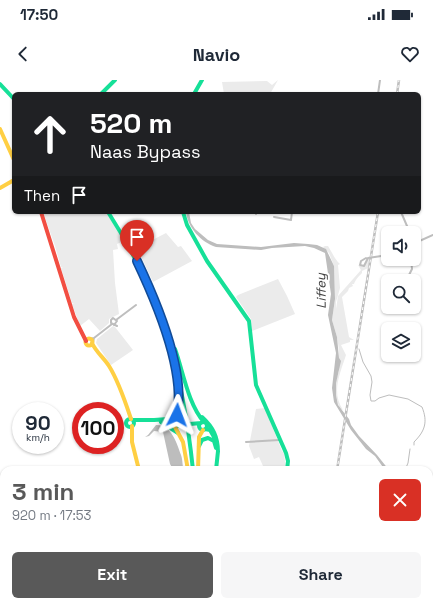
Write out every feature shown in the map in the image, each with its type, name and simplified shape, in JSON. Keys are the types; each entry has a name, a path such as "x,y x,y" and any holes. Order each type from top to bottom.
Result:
{"main road":[{"path":"0,80 12,93"},
{"path":"103,92 115,80"},
{"path":"195,92 202,80"},
{"path":"0,84 12,97"},
{"path":"0,130 12,156"},
{"path":"0,188 12,181"},
{"path":"41,214 45,222 74,317 108,364 118,381 126,401 138,466"},
{"path":"109,214 137,261 151,292 170,343 184,403 195,466"},
{"path":"113,214 140,260 158,300 192,402 203,426 216,438 217,452"},
{"path":"184,214 189,230 204,251 207,261 249,321 256,385 287,457 287,466"},
{"path":"164,326 176,374 179,398 177,423 184,443 187,466"},
{"path":"173,345 189,410 196,466"},
{"path":"131,424 172,418 176,412 179,398"},
{"path":"192,402 198,412 211,424 216,432 218,441 216,466"},
{"path":"154,420 203,426"},
{"path":"131,424 141,421 177,423"},
{"path":"161,422 176,430 184,443"},
{"path":"196,466 199,437 203,426"},
{"path":"198,450 202,440 208,438 213,439 217,452"}],"street":[{"path":"378,92 380,80"},
{"path":"274,217 291,220 292,214"},
{"path":"402,214 407,226"},
{"path":"421,239 433,235"},
{"path":"368,258 364,266 360,265 360,261 368,258 381,256"},
{"path":"90,341 136,305"},
{"path":"246,442 279,440"}],"shaded area":[{"path":"278,80 271,92 224,92 222,82 267,81 272,85"},
{"path":"44,214 107,214 124,241 117,244 118,249 113,250 119,314 109,319 109,323 100,331 89,319 80,326 61,268 63,267 61,267"},
{"path":"186,214 189,214 191,223 195,229 208,240 217,244 261,247 294,243 317,245 326,249 334,266 335,299 332,320 337,337 339,358 341,361 336,383 338,405 349,419 351,425 359,436 386,466 382,466 375,456 366,449 351,430 334,402 332,388 336,353 328,315 331,294 325,253 305,246 261,250 216,247 205,242 196,234"},
{"path":"166,233 178,247 181,246 192,261 153,282 137,248"},
{"path":"328,246 340,264 338,265 340,288 336,302 336,309 338,296 361,270 358,265 364,267 370,258 368,268 362,271 354,284 352,284 353,286 349,288 342,297 349,337 354,340 350,340 350,342 341,345 346,355 339,376 337,390 339,403 343,410 339,408 336,395 336,380 339,371 339,350 332,320 335,299 334,266 329,253 323,247"},
{"path":"278,279 295,314 252,331 251,319 236,297"},
{"path":"113,326 133,350 111,365 96,343 97,339"},
{"path":"265,408 284,453 286,466 263,466 259,457 254,459 249,446 256,409"},
{"path":"156,425 166,428 173,435 178,445 183,466 171,466 170,464 163,432 154,431 149,436 145,437"}],"waterway":[{"path":"359,349 363,362 371,376 371,401 375,401 389,395 408,399 422,407 425,422 423,430 414,442 414,445"},
{"path":"407,466 410,449"}],"railway":[{"path":"397,92 399,80"},
{"path":"338,466 378,214"}],"traffic: fast":[{"path":"103,92 115,80"},
{"path":"195,92 202,80"},
{"path":"0,84 12,97"},
{"path":"109,214 142,273 156,304 167,335 183,400 193,466"},
{"path":"184,214 187,225 207,261 249,321 256,385 286,453 287,466"},
{"path":"175,349 186,387 198,415 204,422"},
{"path":"174,419 178,407 178,386"},
{"path":"154,420 168,419 175,413"},
{"path":"202,417 214,433 218,452"},
{"path":"128,419 132,419 134,423 132,427 128,427 126,425 126,421 128,419"},
{"path":"173,419 177,419 179,423 177,427 173,427 171,425 171,421 173,419"},
{"path":"133,420 156,420"},
{"path":"179,420 190,424 201,423"},
{"path":"161,422 178,433"},
{"path":"203,422 206,423 207,426 206,429 203,430 200,429 199,426 200,423 203,422"},
{"path":"164,423 172,424"},
{"path":"205,429 210,430 214,437"},
{"path":"199,446 202,440 208,438 214,441 216,448"},
{"path":"216,466 218,451"}],"traffic: slow":[{"path":"0,129 12,156"},
{"path":"0,188 12,181"},
{"path":"89,339 92,342 89,345 86,342 89,339"},
{"path":"92,343 113,372 122,392 131,419"},
{"path":"132,426 132,442 138,466"},
{"path":"175,427 183,442 187,466"},
{"path":"198,466 199,437 203,430"}],"traffic: jam":[{"path":"42,214 74,317 86,341"}],"route":[{"path":"137,261 164,326 170,349 176,374 179,402 177,415"}],"water label":[{"name":"Liffey","path":"321,291"}]}
